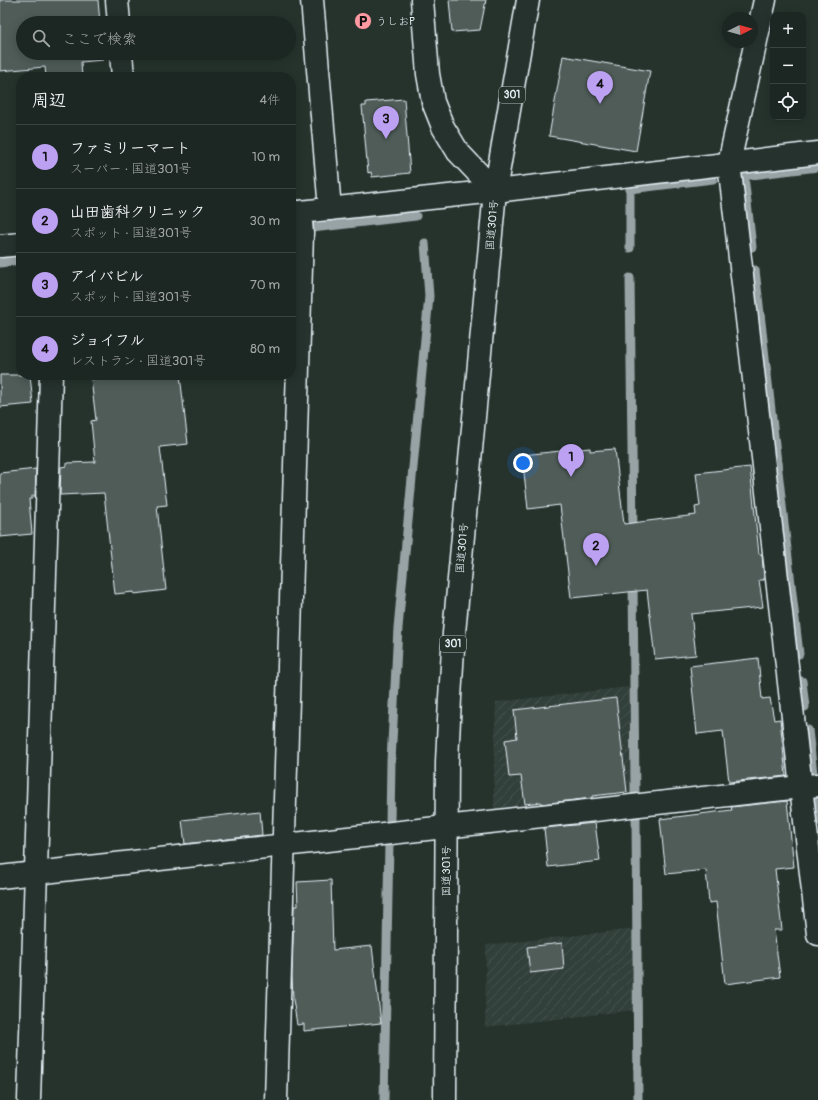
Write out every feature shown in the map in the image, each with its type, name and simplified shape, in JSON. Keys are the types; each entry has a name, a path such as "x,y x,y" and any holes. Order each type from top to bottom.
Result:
{"main road":[{"path":"117,0 118,16"},
{"path":"312,0 330,209"},
{"path":"422,0 428,74 433,102 443,128 458,152 495,191"},
{"name":"国道301号","path":"445,1100 447,762 454,633 495,191 528,0"},
{"path":"765,0 729,163 810,786 818,934"},
{"path":"122,60 123,72"},
{"path":"276,1100 302,241 296,213 818,153"},
{"path":"0,246 16,244"},
{"path":"29,1100 51,380"},
{"path":"0,877 810,786"}],"shaded area":[{"path":"629,687 630,797 494,812 496,702"},
{"path":"634,929 635,1010 485,1027 486,945"}],"building":[{"path":"0,0 98,0 99,16 16,16 16,60 103,60 81,62 82,72 46,72 45,67 0,71"},
{"path":"449,0 486,0 480,30 452,32"},
{"path":"563,56 650,71 636,151 549,136"},
{"path":"404,99 410,173 372,177 371,172 368,173 362,106 366,106 366,102"},
{"path":"0,375 16,375 16,380 31,380 33,404 0,407"},
{"path":"91,380 181,380 188,444 160,447 167,505 157,506 166,590 134,594 134,592 115,594 104,493 60,495 61,467 67,466 67,463 95,462 91,421 96,420"},
{"path":"590,448 590,451 615,449 624,524 696,515 695,507 700,506 696,473 750,467 759,554 762,554 764,580 759,580 763,607 691,614 696,655 655,659 647,590 571,598 560,505 528,509 522,455"},
{"path":"36,469 35,496 32,496 32,499 29,499 32,534 0,537 0,473"},
{"path":"758,658 762,699 770,698 774,720 780,719 786,776 729,782 723,731 697,734 690,666"},
{"path":"616,698 627,792 541,804 541,802 525,804 521,776 509,777 505,740 517,738 514,710"},
{"path":"787,801 794,867 775,869 782,930 774,930 780,977 725,984 716,902 709,903 706,870 666,874 660,819 732,810 731,807"},
{"path":"260,811 262,835 185,844 182,820"},
{"path":"595,823 600,861 548,867 544,828"},
{"path":"331,880 333,950 372,946 381,1023 304,1031 304,1024 297,1025 293,999 292,975 294,906 298,906 297,882"},
{"path":"562,943 564,969 530,973 527,947"}],"waterway":[{"path":"743,176 818,167"},
{"path":"744,176 752,247"},
{"path":"630,248 630,189 713,179"},
{"path":"312,228 416,216"},
{"path":"390,824 391,761 398,628 429,296 425,243"},
{"path":"0,263 16,261"},
{"path":"755,270 799,654"},
{"path":"630,278 633,534"},
{"path":"633,579 635,794"},
{"path":"802,681 805,707"},
{"path":"808,730 813,774"},
{"path":"815,797 818,821"},
{"path":"636,817 638,1100"},
{"path":"384,1100 389,843"}],"place":[{"name":"うしおP","path":"363,21"},
{"name":"ジョイフル","path":"600,104"},
{"name":"アイバビル","path":"386,139"},
{"name":"ファミリーマート","path":"571,477"},
{"name":"山田歯科クリニック","path":"596,566"}]}
